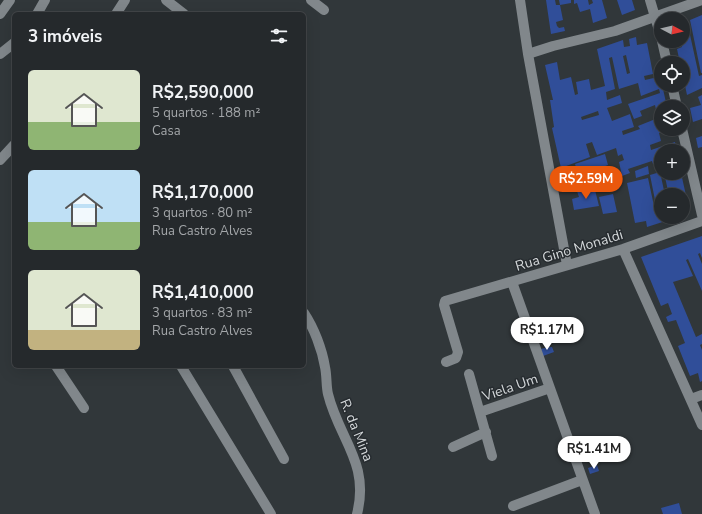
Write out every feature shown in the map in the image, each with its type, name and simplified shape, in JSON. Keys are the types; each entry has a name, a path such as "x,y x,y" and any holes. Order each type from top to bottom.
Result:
{"street":[{"path":"0,14 10,0"},
{"path":"38,12 45,0"},
{"path":"117,12 125,0"},
{"path":"166,0 180,12"},
{"path":"311,0 324,10"},
{"path":"520,0 528,54 567,265"},
{"path":"650,0 654,12"},
{"path":"668,12 702,0"},
{"path":"528,54 553,46 615,31 654,17"},
{"path":"0,54 12,45"},
{"path":"684,136 702,215"},
{"path":"0,160 12,147"},
{"name":"Rua Gino Monaldi","path":"446,362 456,358 458,352 444,303 623,249 702,221"},
{"path":"623,249 702,425"},
{"path":"512,282 582,480 592,513"},
{"name":"R. da Mina","path":"306,317 320,348 325,366 328,393 333,413 358,468 361,486 357,514"},
{"path":"57,368 84,408"},
{"path":"182,368 271,514"},
{"path":"234,368 284,459"},
{"name":"Viela Um","path":"469,374 492,456"},
{"name":"Viela Um","path":"480,412 550,388"},
{"path":"691,399 702,395"},
{"path":"453,447 486,432"},
{"path":"513,506 582,480"}],"building":[{"path":"546,0 555,0 556,5 560,5 563,20 556,22 559,28 564,27 565,31 551,34"},
{"path":"559,0 571,0 571,3 560,5"},
{"path":"574,0 588,0 589,5 593,3 592,0 602,0 607,18 593,23 590,9 580,12 577,3 574,4"},
{"path":"617,0 632,0 635,10 622,15"},
{"path":"702,15 702,73 701,73 690,20"},
{"path":"690,35 699,76 702,75 702,88 687,95 686,92 690,92 690,56 678,56 677,49 690,48"},
{"path":"636,37 637,45 647,43 653,74 644,76 645,80 654,78 654,91 641,96 638,83 619,89 612,57 609,58 615,89 606,92 607,100 620,95 622,103 607,108 612,121 630,114 634,127 622,131 623,135 640,129 638,126 654,120 654,136 660,136 661,141 650,145 651,150 654,149 654,164 652,161 628,169 630,173 622,176 619,162 624,160 622,154 618,156 616,148 597,155 592,142 586,144 590,157 561,168 552,128 554,127 550,100 553,100 545,65 557,62 560,80 571,77 575,95 578,94 576,82 589,79 591,90 605,86 597,49 623,40 624,47 630,46 629,39","holes":["626,55 630,73 627,74 623,56","598,111 599,115 582,120 581,117"]},
{"path":"660,92 664,92 665,100 654,100 654,105 640,111 642,116 634,119 628,104"},
{"path":"702,95 702,119 693,122 690,108 701,105 698,97"},
{"path":"702,136 702,147 698,148 696,138"},
{"path":"605,154 608,165 579,176 575,164"},
{"path":"648,166 649,174 636,178 635,171"},
{"path":"610,169 614,178 583,188 580,179"},
{"path":"654,174 654,180 662,180 663,188 654,188 654,195 650,175"},
{"path":"648,178 654,206 654,224 656,224 647,227 646,221 635,223 627,183"},
{"path":"666,180 683,180 684,188 667,188"},
{"path":"589,187 590,191 595,190 599,206 574,210 572,199 579,197 577,191"},
{"path":"613,194 617,212 603,214 599,197"},
{"path":"702,236 702,258 700,253 698,254 702,264 702,291 688,259 686,260 693,276 673,282 696,337 702,334 702,344 700,345 702,350 702,381 700,382 698,373 690,376 678,346 685,343 676,320 668,322 666,317 672,314 668,303 661,306 641,257"},
{"path":"552,347 554,352 543,356 541,349"},
{"path":"597,465 599,471 590,474 588,468"},
{"path":"679,503 682,514 663,514 661,508"}]}
